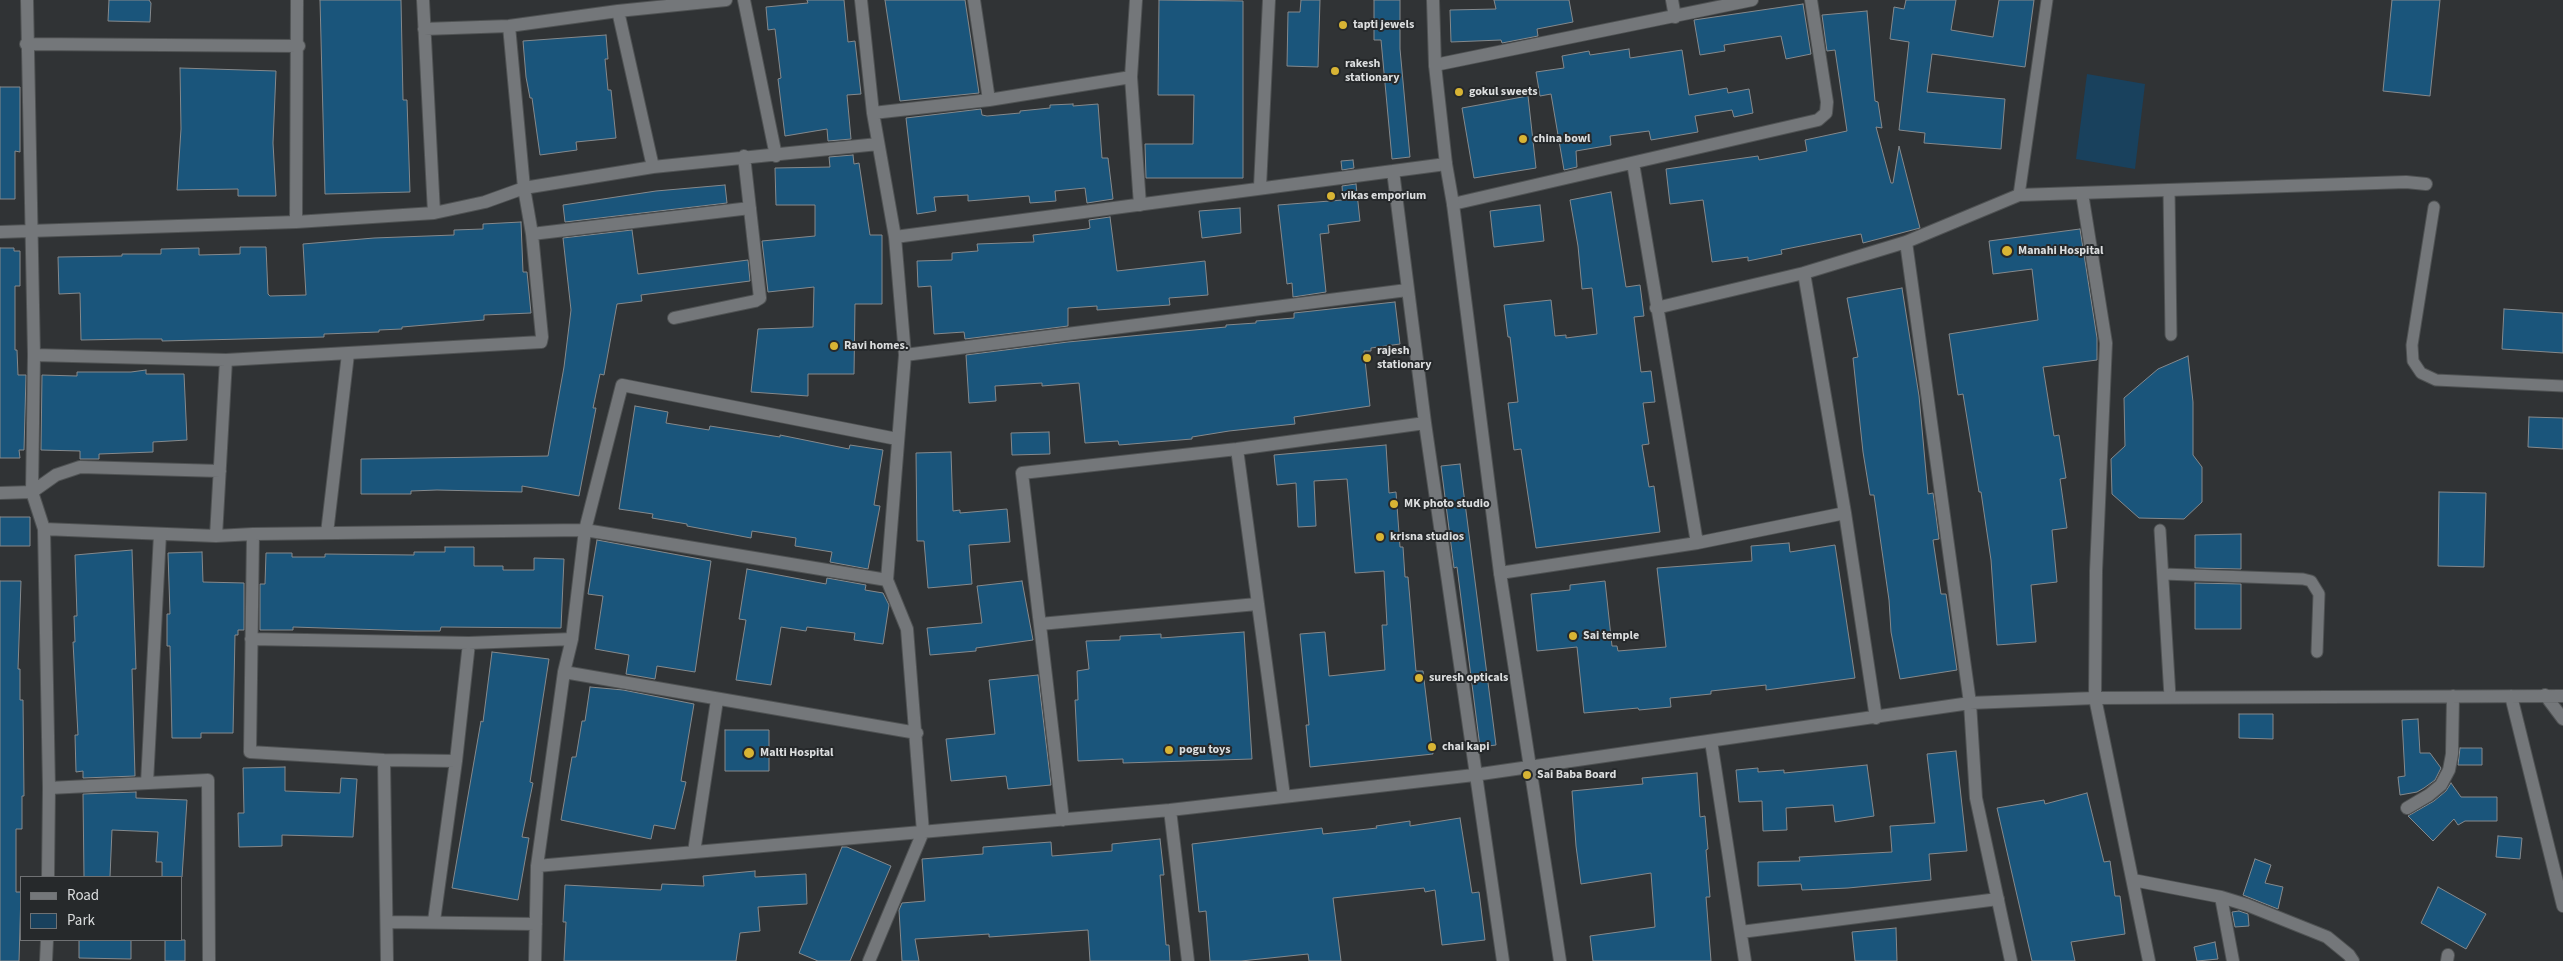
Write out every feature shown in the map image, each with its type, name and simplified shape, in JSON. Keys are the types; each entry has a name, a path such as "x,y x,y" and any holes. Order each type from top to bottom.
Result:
{"street":[{"path":"27,0 26,44 34,355 32,492 44,529 49,788 48,876"},
{"path":"296,222 297,0"},
{"path":"423,0 434,213"},
{"path":"424,29 508,26 618,11 726,0"},
{"path":"744,0 776,156"},
{"path":"861,0 873,113 895,237 905,355 887,580 908,629 923,832 869,961"},
{"path":"974,0 989,100"},
{"path":"1136,0 1131,77 1140,205"},
{"path":"1260,187 1269,0"},
{"path":"1433,0 1435,65 1446,164 1453,204 1500,573 1560,961"},
{"path":"1672,0 1675,17"},
{"path":"1435,65 1752,0"},
{"path":"1453,204 1818,120 1826,113 1828,102 1811,0"},
{"path":"618,11 653,167"},
{"path":"34,355 226,360 541,342 532,234 524,188 508,26"},
{"path":"26,44 298,46"},
{"path":"873,113 989,100 1131,77"},
{"path":"0,232 296,222 434,213 485,202 524,188 653,167 744,156 776,156 878,144"},
{"path":"674,318 755,301 760,298 744,156"},
{"path":"1633,163 1696,542"},
{"path":"895,237 1140,205 1260,187 1446,164"},
{"path":"1393,171 1424,423 1474,775 1503,961"},
{"path":"1656,308 1804,273 1906,242 2018,195 2406,182 2426,184"},
{"path":"2082,193 2106,343 2096,571 2096,698 2149,961"},
{"path":"532,234 750,208"},
{"path":"1906,242 1970,703 1976,798 2011,961"},
{"path":"1804,273 1845,513 1876,718"},
{"path":"905,355 1407,290"},
{"path":"327,533 348,354"},
{"path":"216,536 226,360"},
{"path":"535,961 537,866 564,672 572,639 586,530 622,385 897,439"},
{"path":"1063,820 1022,472 1237,449 1424,423"},
{"path":"1237,449 1284,796"},
{"path":"0,493 32,492 56,475 80,467 220,471"},
{"path":"1500,573 1696,542 1845,513"},
{"path":"44,529 216,536 586,530 887,580"},
{"path":"146,783 160,534"},
{"path":"253,534 250,752 456,762"},
{"path":"1040,624 1257,604"},
{"path":"251,639 469,643 572,639"},
{"path":"434,921 456,762 469,643"},
{"path":"564,672 717,700 917,733"},
{"path":"2545,695 2563,719"},
{"path":"2407,808 2429,796 2441,785 2449,770 2452,754 2453,696"},
{"path":"2512,696 2563,906"},
{"path":"537,866 1170,810 1474,775 1970,703 2170,697 2563,696"},
{"path":"694,852 717,700"},
{"path":"1710,741 1745,961"},
{"path":"384,760 387,961"},
{"path":"49,788 208,780 209,961"},
{"path":"1170,810 1188,961"},
{"path":"2133,880 2221,897 2326,938 2349,955 2353,961"},
{"path":"2221,897 2233,961"},
{"path":"1741,932 1998,898"},
{"path":"387,922 434,921 536,924"},
{"path":"46,961 47,941"}],"lane":[{"path":"2018,195 2047,0"},
{"path":"2169,190 2171,336"},
{"path":"2434,207 2412,345 2413,361 2420,374 2436,380 2563,386"},
{"path":"2160,530 2170,697"},
{"path":"2163,574 2303,579 2311,582 2319,594 2317,652"}],"green space":[{"path":"2087,74 2145,84 2135,169 2076,159"}],"building":[{"path":"109,0 149,0 151,3 150,22 108,21"},
{"path":"320,0 401,0 403,100 407,100 410,192 325,194"},
{"path":"807,0 844,0 848,42 855,41 861,94 847,95 851,139 828,141 827,129 785,136 778,79 781,78 775,29 768,30 766,7 808,3"},
{"path":"885,0 965,0 979,93 900,101"},
{"path":"1159,0 1243,1 1243,178 1146,178 1145,144 1193,144 1194,95 1158,95"},
{"path":"1301,0 1320,0 1318,67 1287,66 1288,12 1300,12"},
{"path":"1374,0 1400,0 1400,49 1410,157 1392,159 1381,40 1374,40"},
{"path":"1494,0 1569,0 1573,22 1537,29 1538,36 1502,43 1501,40 1451,42 1450,10 1496,9"},
{"path":"1906,0 1956,0 1951,30 1993,37 1999,0 2034,0 2025,67 1932,54 1927,92 2005,99 2001,149 1924,143 1925,133 1899,130 1909,42 1890,39 1894,7 1904,9"},
{"path":"2392,0 2440,0 2430,96 2383,91"},
{"path":"1803,4 1811,54 1786,59 1781,36 1724,45 1725,51 1700,55 1694,20"},
{"path":"1867,11 1875,101 1878,102 1882,128 1876,127 1891,183 1893,183 1899,146 1920,228 1863,243 1861,234 1781,250 1782,254 1748,261 1748,257 1712,262 1703,200 1670,204 1666,169 1758,156 1759,160 1807,151 1805,140 1847,131 1835,50 1827,51 1822,15"},
{"path":"606,35 608,59 605,59 608,90 611,90 616,138 576,142 577,150 540,155 532,98 530,98 526,77 523,41"},
{"path":"1629,49 1630,58 1682,50 1689,95 1727,88 1728,93 1749,89 1753,113 1734,117 1732,110 1695,116 1698,132 1651,140 1649,131 1610,136 1611,145 1576,151 1577,167 1564,170 1551,94 1540,96 1536,72 1564,68 1562,56 1589,51 1590,55"},
{"path":"180,68 276,71 273,143 276,196 238,196 238,189 177,190 181,129"},
{"path":"0,87 20,87 20,152 15,151 15,199 0,199"},
{"path":"1528,96 1536,168 1474,178 1462,108"},
{"path":"1073,104 1073,106 1098,104 1102,158 1108,158 1113,199 1087,203 1085,188 1055,191 1056,201 1030,203 1029,196 968,201 968,195 934,197 936,211 917,214 906,118 981,109 982,115 987,116 1050,108 1050,105"},
{"path":"853,155 854,164 859,163 870,235 882,235 882,304 855,304 854,374 808,374 808,396 751,392 758,329 813,327 814,287 768,292 762,241 815,236 815,205 776,205 775,168 830,167 829,157"},
{"path":"1353,160 1354,168 1342,170 1341,161"},
{"path":"1356,184 1360,221 1328,225 1329,233 1320,234 1326,292 1293,297 1292,283 1287,284 1278,205 1343,200 1342,186"},
{"path":"725,185 727,203 565,222 563,205 656,191"},
{"path":"1611,192 1626,287 1640,285 1644,316 1634,317 1641,372 1651,371 1655,402 1643,403 1649,444 1642,445 1649,487 1654,486 1660,532 1536,548 1521,449 1514,450 1508,403 1518,402 1504,305 1551,300 1555,336 1566,335 1566,338 1597,334 1592,288 1582,289 1578,246 1570,200"},
{"path":"1540,205 1544,241 1494,247 1490,211"},
{"path":"1240,208 1241,233 1202,238 1199,211"},
{"path":"1110,217 1117,271 1205,261 1208,295 1169,298 1170,305 1097,310 1097,306 1068,308 1068,326 965,339 964,332 934,334 931,286 918,287 917,261 952,260 952,253 978,251 977,244 1034,242 1033,235 1087,229 1090,228 1089,220"},
{"path":"521,222 523,272 527,272 531,313 484,315 484,320 402,327 402,329 379,330 379,332 324,334 324,337 162,341 162,339 81,340 80,293 59,294 58,257 161,254 161,249 199,248 199,255 240,254 240,247 266,247 268,294 270,296 306,295 303,244 374,238 454,235 454,230 483,229 483,224"},
{"path":"2080,229 2097,338 2097,360 2043,367 2054,436 2059,435 2066,478 2060,479 2067,528 2052,530 2057,582 2031,585 2036,642 1997,645 1991,560 1981,492 1979,492 1963,394 1958,395 1949,334 2038,320 2032,269 1993,274 1989,241"},
{"path":"632,230 638,274 748,260 750,281 641,295 642,301 617,304 604,375 600,374 593,408 596,408 579,496 522,486 522,492 437,490 411,491 411,494 361,494 361,459 548,456 564,367 571,310 563,238"},
{"path":"0,248 14,248 14,251 20,251 20,286 15,286 15,350 17,350 18,375 26,375 24,450 19,450 20,458 0,458"},
{"path":"1902,288 1919,396 1928,494 1933,493 1939,539 1933,540 1941,594 1946,594 1957,670 1900,679 1891,632 1889,600 1874,495 1870,495 1863,452 1853,358 1858,357 1847,298"},
{"path":"1395,302 1400,344 1371,348 1371,351 1364,351 1370,406 1294,417 1295,424 1229,431 1192,437 1192,439 1119,445 1118,441 1085,443 1079,383 1042,386 1042,383 995,386 996,401 969,403 966,355 1068,342 1226,327 1226,325 1256,323 1256,321 1294,318 1294,313"},
{"path":"2504,309 2563,313 2563,353 2502,349"},
{"path":"2188,356 2193,402 2193,455 2202,467 2202,502 2184,519 2139,518 2112,494 2111,459 2125,446 2124,398 2158,369"},
{"path":"146,370 146,374 184,374 187,440 153,442 153,452 99,454 99,459 80,459 80,451 41,450 42,375 77,376 77,372 131,372"},
{"path":"635,406 668,412 666,423 709,430 710,426 780,437 780,435 849,449 850,445 883,450 874,505 880,506 868,569 830,562 832,552 795,546 796,538 752,531 751,538 652,518 653,514 619,509"},
{"path":"2529,417 2563,418 2563,449 2528,447"},
{"path":"1049,432 1050,454 1012,455 1011,433"},
{"path":"1386,445 1389,493 1396,492 1400,547 1403,547 1405,577 1408,577 1416,671 1423,671 1433,754 1310,767 1306,725 1309,725 1300,634 1325,632 1329,676 1385,670 1382,625 1387,625 1384,571 1355,573 1347,479 1314,481 1316,526 1298,527 1296,483 1277,485 1274,455"},
{"path":"951,452 953,511 960,510 960,513 1007,509 1010,542 969,545 972,584 928,588 924,541 917,541 916,453"},
{"path":"1460,464 1496,745 1480,747 1457,567 1454,568 1441,466"},
{"path":"2439,492 2486,493 2484,567 2438,566"},
{"path":"0,517 30,517 30,546 0,546"},
{"path":"2241,534 2241,569 2195,568 2195,535"},
{"path":"597,540 711,561 695,672 657,666 655,679 626,674 629,655 595,649 603,596 588,594"},
{"path":"1789,543 1790,552 1835,545 1855,678 1766,690 1766,685 1711,691 1711,694 1670,698 1671,707 1584,713 1577,647 1537,651 1531,594 1570,590 1570,585 1605,581 1612,646 1617,646 1618,651 1666,647 1657,568 1752,561 1751,546"},
{"path":"445,547 474,547 474,566 503,566 503,570 534,570 534,558 564,559 561,628 441,627 440,631 415,631 293,627 293,630 260,630 260,584 265,584 266,553 292,553 292,557 325,557 325,554 414,555 414,552 445,552"},
{"path":"132,550 136,669 132,669 135,776 83,778 83,771 76,772 75,735 78,735 73,642 75,642 74,616 77,616 75,555"},
{"path":"202,552 203,582 244,583 244,630 238,630 238,635 235,635 233,733 201,733 201,738 172,738 170,646 167,646 167,614 170,614 168,553"},
{"path":"747,569 826,584 827,578 866,585 865,590 883,593 889,605 883,644 854,640 855,633 807,627 806,631 781,627 771,685 736,680 746,620 739,619"},
{"path":"0,581 21,581 18,669 20,669 20,700 23,700 24,796 22,796 22,829 16,829 16,892 20,892 19,961 0,961"},
{"path":"1022,581 1033,640 976,648 976,651 930,655 927,628 982,623 977,586"},
{"path":"2195,583 2241,584 2241,629 2195,629"},
{"path":"1244,632 1252,759 1123,763 1123,759 1078,761 1075,700 1078,700 1077,671 1089,669 1086,641 1120,640 1120,636 1161,634 1161,638"},
{"path":"492,652 549,659 530,782 533,783 522,837 529,838 518,900 452,888 481,721 483,722"},
{"path":"1038,675 1051,785 1008,789 1006,776 951,781 946,739 995,734 989,680"},
{"path":"590,687 623,690 694,704 681,781 686,782 675,829 654,825 651,839 561,820 572,757 576,757 582,721 585,721"},
{"path":"2239,714 2273,714 2273,739 2239,738"},
{"path":"2418,719 2420,753 2430,753 2441,768 2435,780 2424,788 2417,792 2400,795 2398,777 2405,776 2402,720"},
{"path":"725,730 769,730 769,771 725,771"},
{"path":"2460,748 2482,748 2482,765 2458,765"},
{"path":"1956,751 1967,851 1929,854 1931,880 1848,888 1802,890 1801,884 1758,886 1758,862 1800,861 1799,857 1892,852 1890,826 1935,823 1927,754"},
{"path":"1867,765 1874,816 1835,822 1833,805 1786,808 1787,830 1763,831 1762,801 1739,802 1736,770 1758,768 1758,772 1784,770 1784,773"},
{"path":"285,767 285,791 340,793 341,778 357,779 353,837 282,835 282,846 239,847 238,813 244,813 243,768"},
{"path":"1697,773 1700,817 1705,816 1708,849 1706,850 1710,897 1706,897 1711,961 1593,961 1590,936 1655,927 1651,873 1581,884 1572,791 1643,784 1642,778"},
{"path":"2451,783 2461,797 2497,797 2497,821 2465,821 2458,825 2454,819 2433,841 2408,816 2434,801 2446,791"},
{"path":"136,792 136,798 187,800 182,877 162,876 162,862 156,862 158,832 112,830 110,876 84,876 83,794"},
{"path":"2087,793 2104,862 2110,861 2115,896 2120,896 2125,934 2071,942 2075,961 2032,961 1997,808 2044,800 2045,804"},
{"path":"1460,818 1472,893 1479,892 1485,940 1442,945 1435,890 1425,892 1424,888 1333,898 1341,961 1309,961 1308,954 1241,961 1210,961 1206,911 1199,912 1192,844 1322,828 1323,834 1377,828 1376,826 1410,821 1410,826"},
{"path":"2498,836 2522,838 2520,859 2496,857"},
{"path":"1160,839 1164,875 1160,875 1166,945 1169,945 1170,961 1090,961 1088,930 989,937 989,934 915,939 919,961 902,961 899,910 902,903 925,901 922,859 983,854 983,847 1051,842 1052,856 1112,851 1112,844"},
{"path":"842,847 847,847 891,866 850,961 818,961 799,953"},
{"path":"2255,859 2271,865 2265,883 2283,887 2278,909 2243,895"},
{"path":"755,871 755,877 806,874 807,904 758,907 760,931 740,933 736,961 564,961 566,922 563,922 565,885 661,890 662,884 704,886 703,876"},
{"path":"2438,887 2486,914 2466,949 2421,923"},
{"path":"2239,911 2248,914 2249,926 2235,927 2232,912"},
{"path":"1896,928 1897,961 1855,961 1852,932"},
{"path":"185,940 185,961 165,961 165,941"},
{"path":"79,941 131,941 131,959 79,958"},
{"path":"2215,942 2218,959 2197,961 2194,947"}],"place":[{"name":"tapti jewels","path":"1343,25"},
{"name":"rakesh stationary","path":"1335,71"},
{"name":"gokul sweets","path":"1459,92"},
{"name":"china bowl","path":"1523,139"},
{"name":"vikas emporium","path":"1331,196"},
{"name":"Manahi Hospital","path":"2007,251"},
{"name":"Ravi homes.","path":"834,346"},
{"name":"rajesh stationary","path":"1367,358"},
{"name":"MK photo studio","path":"1394,504"},
{"name":"krisna studios","path":"1380,537"},
{"name":"Sai temple","path":"1573,636"},
{"name":"suresh opticals","path":"1419,678"},
{"name":"chai kapi","path":"1432,747"},
{"name":"pogu toys","path":"1169,750"},
{"name":"Malti Hospital","path":"749,753"},
{"name":"Sai Baba Board","path":"1527,775"}]}
